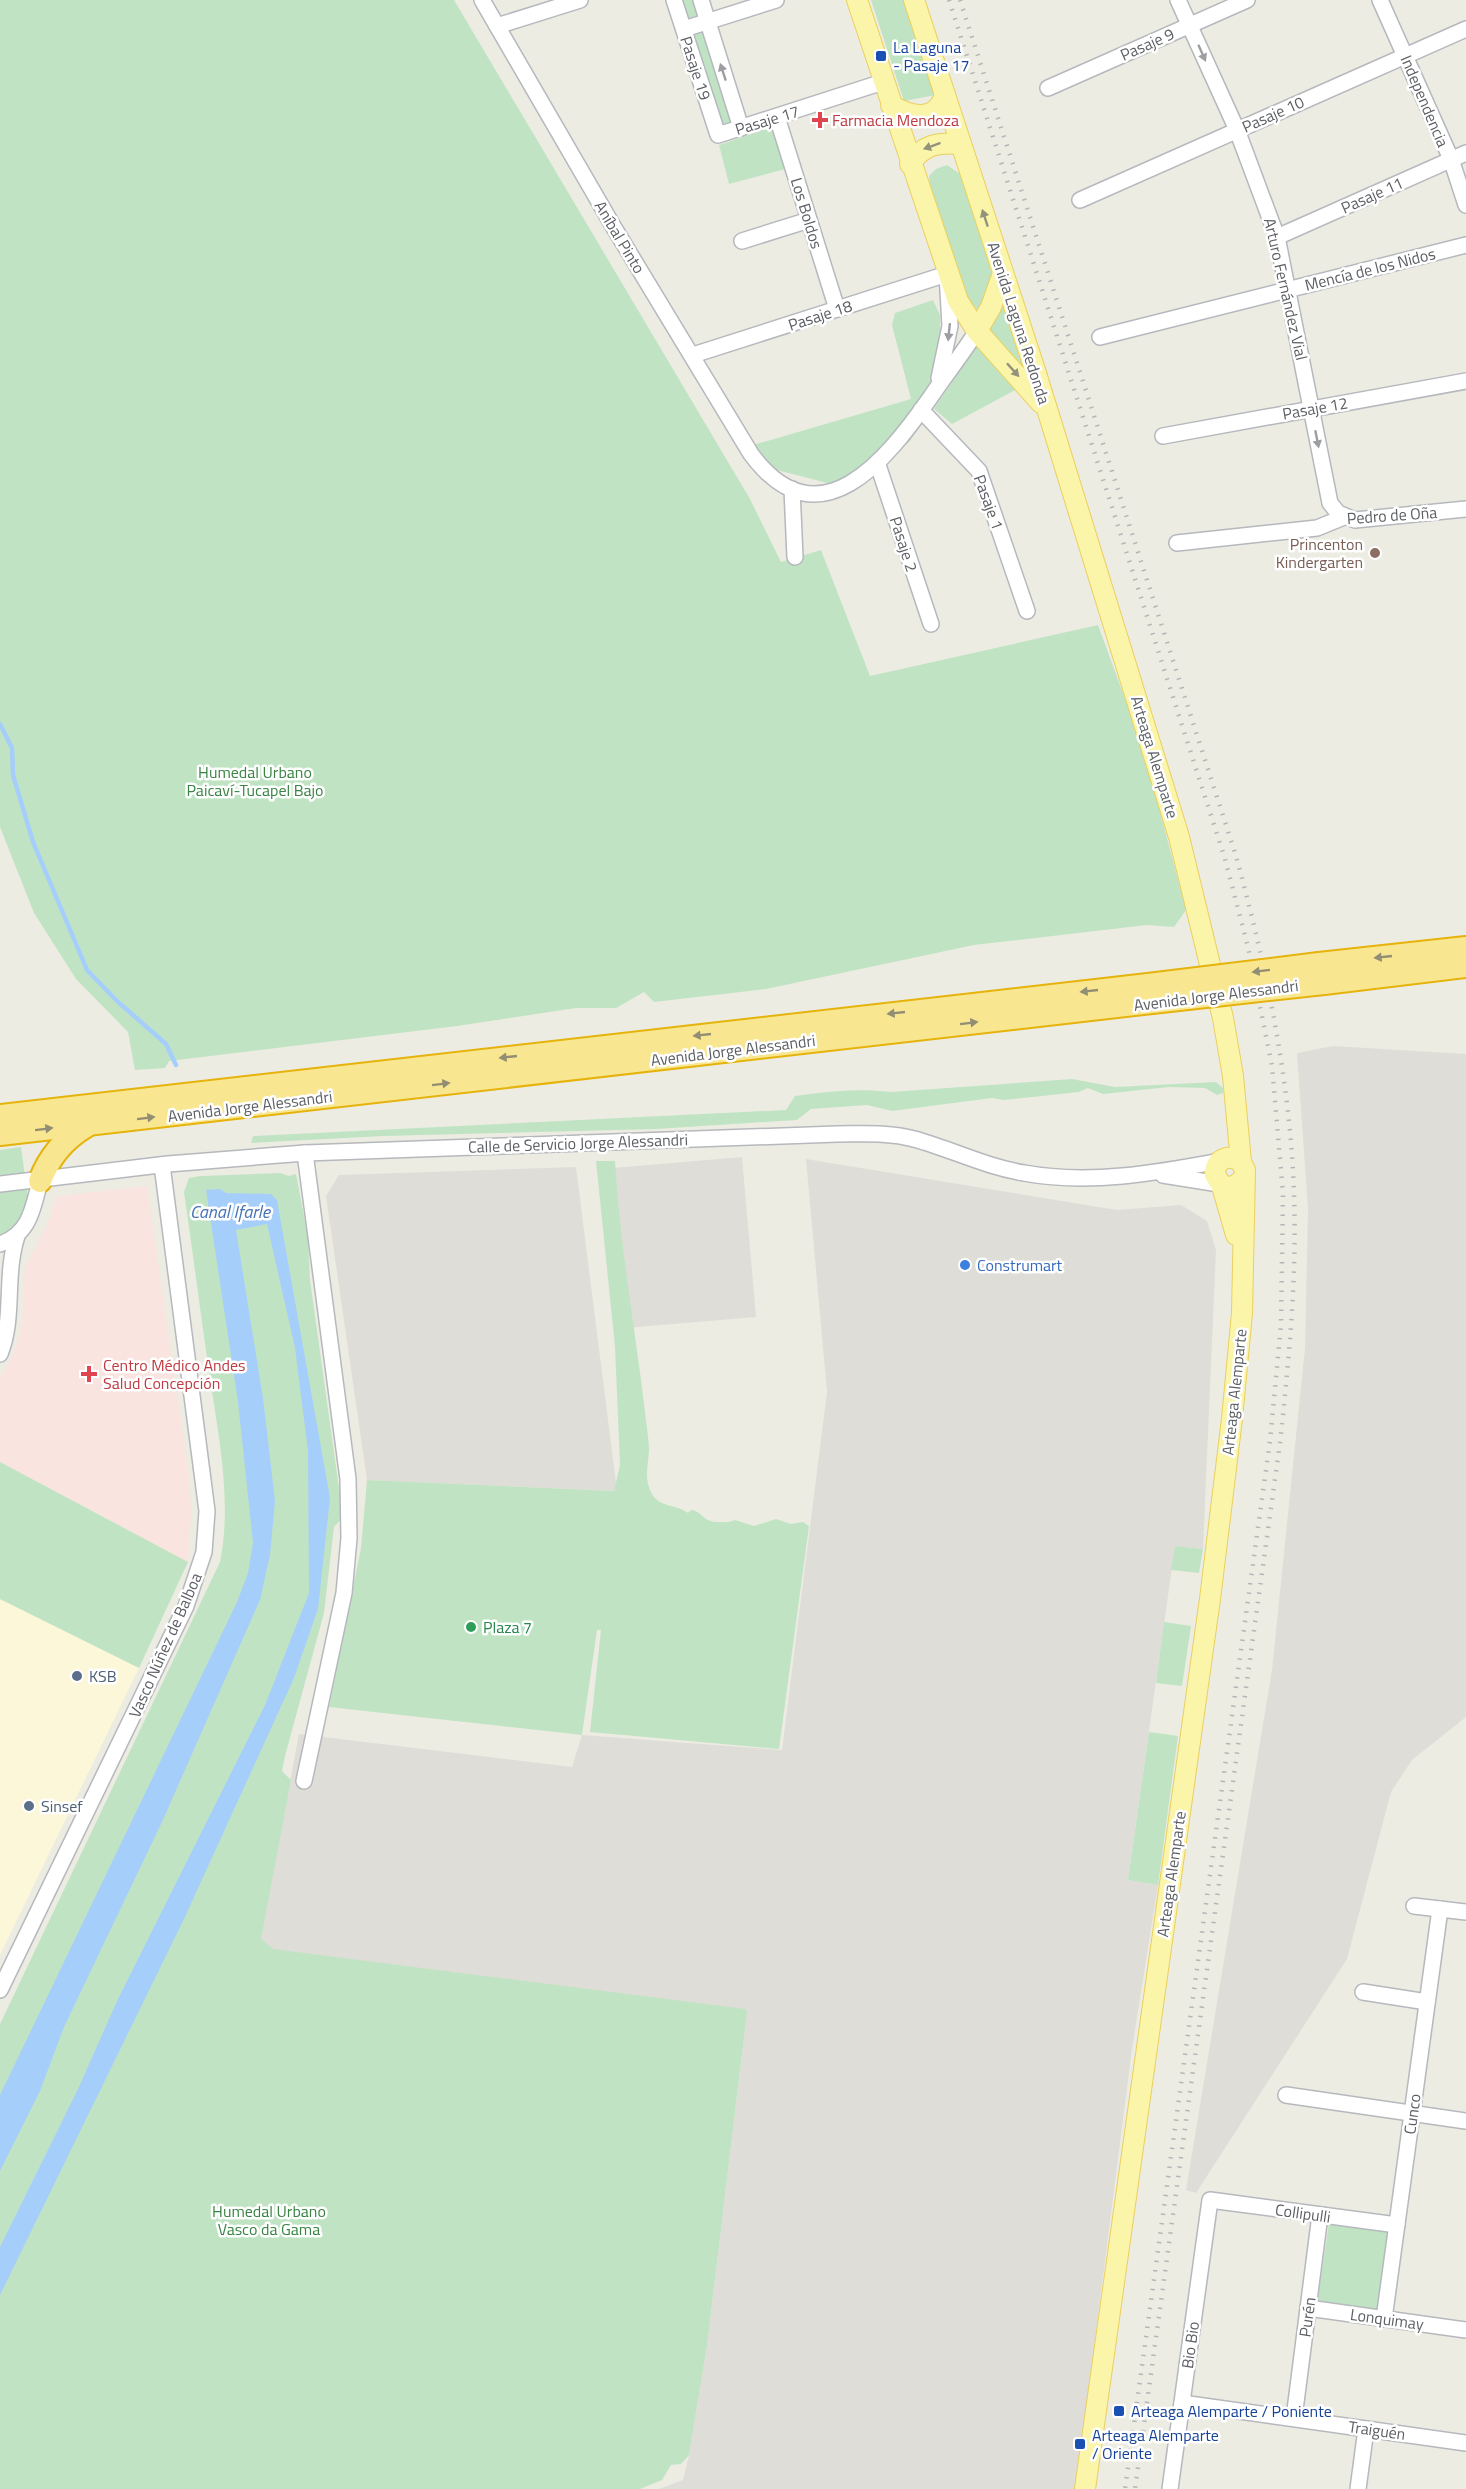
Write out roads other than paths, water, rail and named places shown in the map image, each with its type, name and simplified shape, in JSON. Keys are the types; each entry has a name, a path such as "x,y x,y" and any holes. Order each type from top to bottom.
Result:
{"highway":[{"path":"1437,960 1466,942"},
{"name":"Avenida Jorge Alessandri","path":"0,1134 1437,960 1466,948"},
{"path":"1437,960 1466,975"},
{"name":"Avenida Jorge Alessandri","path":"1437,960 1466,966"},
{"name":"Avenida Jorge Alessandri","path":"0,1116 1150,993"},
{"path":"40,1181 54,1153 69,1137 87,1124"}],"main road":[{"name":"Avenida Laguna Redonda","path":"857,0 910,164 958,301 976,331 1048,412"},
{"name":"Avenida Laguna Redonda","path":"914,0 1048,412"},
{"path":"891,105 906,114 925,115 939,107 945,95"},
{"path":"910,164 920,152 933,144 961,144"},
{"path":"976,331 991,307 1003,273"},
{"name":"Arteaga Alemparte","path":"1048,412 1187,866 1223,1018 1236,1108 1232,1165 1242,1257 1242,1313 1236,1378 1210,1599 1085,2489"},
{"name":"Arteaga Alemparte","path":"1232,1165 1214,1172 1221,1185 1242,1257"}],"street":[{"name":"Aníbal Pinto","path":"482,0 613,226 763,470 792,489"},
{"path":"497,26 580,0"},
{"name":"Pasaje 19","path":"674,0 718,135"},
{"name":"Pasaje 19","path":"700,0 741,128"},
{"path":"684,29 776,0"},
{"name":"Arturo Fernández Vial","path":"1178,0 1237,130 1277,237 1290,290 1330,503 1344,517"},
{"name":"Pasaje 9","path":"1048,88 1247,0"},
{"name":"Independencia","path":"1380,0 1451,159 1466,205"},
{"name":"Pasaje 10","path":"1080,200 1466,28"},
{"name":"Pasaje 17","path":"718,135 884,82"},
{"name":"Los Boldos","path":"777,117 837,309"},
{"name":"Pasaje 11","path":"1277,237 1466,153"},
{"path":"742,241 809,220"},
{"name":"Mencía de los Nidos","path":"1100,337 1466,245"},
{"path":"936,390 950,326 947,274"},
{"name":"Pasaje 18","path":"693,355 947,274"},
{"path":"795,557 792,489 813,494 829,492 859,480 878,465 902,439 976,331"},
{"name":"Pasaje 12","path":"1163,436 1466,381"},
{"name":"Pasaje 1","path":"921,410 979,471 1027,611"},
{"name":"Pasaje 2","path":"878,465 931,624"},
{"name":"Pedro de Oña","path":"1177,543 1317,528 1344,517 1361,519 1466,509"},
{"name":"Calle de Servicio Jorge Alessandri","path":"0,1185 162,1165 305,1153 882,1134 912,1138 1022,1173 1073,1178 1152,1174 1232,1165"},
{"path":"304,1780 344,1593 349,1538 348,1479 305,1153"},
{"name":"Vasco Núñez de Balboa","path":"0,1990 186,1606 204,1552 206,1491 162,1165"},
{"name":"Calle de Servicio Jorge Alessandri","path":"1152,1174 1221,1185"},
{"path":"34,1206 51,1189 68,1177"},
{"path":"0,1244 17,1236 28,1223 40,1181"},
{"path":"0,1354 8,1324 9,1266 17,1236"},
{"path":"1414,1906 1466,1912"},
{"name":"Cunco","path":"1384,2319 1440,1909"},
{"path":"1363,1992 1427,2002"},
{"path":"1286,2095 1466,2121"},
{"name":"Collipulli","path":"1210,2200 1397,2225"},
{"name":"Bio Bio","path":"1170,2489 1210,2200"},
{"name":"Purén","path":"1294,2418 1320,2215"},
{"name":"Lonquimay","path":"1308,2308 1466,2330"},
{"name":"Traiguén","path":"1182,2403 1466,2443"},
{"path":"1358,2489 1366,2428"}],"water":[{"name":"Canal Ifarle","path":"220,1189 226,1193 271,1194 277,1200 330,1498 318,1609 294,1678 184,1919 0,2295 0,2247 78,2089 117,2001 265,1705 309,1593 308,1451 295,1348 267,1224 236,1230 263,1398 275,1501 270,1555 260,1600 162,1822 64,2027 40,2091 0,2171 0,2095 237,1602 248,1573 253,1543 238,1402 206,1190"}],"waterway":[{"path":"0,724 12,748 13,775 33,842 87,970 117,1001 166,1044 176,1065"}],"railway":[{"path":"949,0 1225,859 1248,947 1272,1066 1283,1194 1281,1325 1270,1441 1125,2489"},
{"path":"960,0 1236,856 1275,1023 1292,1150 1295,1224 1293,1287 1280,1443 1135,2489"}],"place":[{"name":"La Laguna - Pasaje 17","path":"881,56"},
{"name":"Farmacia Mendoza","path":"820,120"},
{"name":"Princenton Kindergarten","path":"1375,553"},
{"name":"Construmart","path":"965,1265"},
{"name":"Centro Médico Andes Salud Concepción","path":"89,1374"},
{"name":"Plaza 7","path":"471,1627"},
{"name":"KSB","path":"77,1676"},
{"name":"Sinsef","path":"29,1806"},
{"name":"Arteaga Alemparte / Poniente","path":"1119,2411"},
{"name":"Arteaga Alemparte / Oriente","path":"1080,2444"}],"park label":[{"name":"Humedal Urbano Paicaví-Tucapel Bajo","path":"255,781"},
{"name":"Humedal Urbano Vasco da Gama","path":"269,2220"}]}
